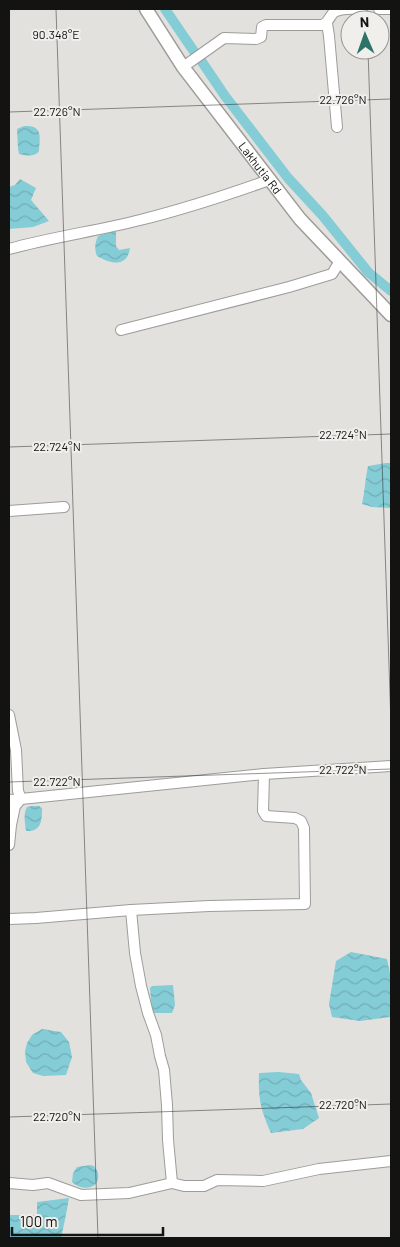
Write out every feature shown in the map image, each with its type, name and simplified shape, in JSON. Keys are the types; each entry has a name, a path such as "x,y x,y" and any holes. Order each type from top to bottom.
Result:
{"street":[{"name":"Lakhutia Rd","path":"146,9 183,67 300,219 391,314"},
{"path":"183,67 224,38 256,39 261,37 262,27 266,25 322,25 338,11 343,9 362,9"},
{"path":"379,9 391,9"},
{"path":"326,23 330,36 336,127"},
{"path":"9,248 139,220 212,200 269,180"},
{"path":"121,330 289,287 332,274 340,261"},
{"path":"9,512 64,507"},
{"path":"9,715 16,750 18,791 21,799"},
{"path":"9,800 264,774 391,766"},
{"path":"9,919 209,906 305,904 304,828 301,821 295,818 266,816 263,811 264,774"},
{"path":"9,845 15,806 21,799"},
{"path":"131,910 135,953 141,986 156,1035 164,1070 172,1184"},
{"path":"9,1183 33,1185 48,1183 81,1195 129,1193 172,1184 204,1186 217,1180 263,1181 319,1169 391,1161"}],"water":[{"path":"24,126 34,127 39,132 39,151 33,155 19,154 17,129"},
{"path":"20,179 36,188 31,200 49,221 33,227 9,229 9,187 15,185"},
{"path":"116,232 116,246 119,250 130,248 126,259 122,261 108,261 97,256 95,246 98,236"},
{"path":"391,463 391,508 372,507 362,504 368,466"},
{"path":"27,807 42,808 41,821 35,830 26,831 25,813"},
{"path":"351,952 387,959 391,978 390,1017 360,1021 332,1017 329,1004 336,961"},
{"path":"173,985 175,1005 172,1013 152,1012 150,988 152,986"},
{"path":"42,1029 61,1032 69,1042 72,1057 66,1075 43,1076 33,1073 26,1062 25,1051 27,1043 32,1035"},
{"path":"259,1073 299,1074 301,1080 311,1093 319,1118 303,1129 271,1133 260,1097"},
{"path":"94,1166 98,1173 97,1183 94,1186 85,1188 72,1182 73,1173 77,1167"},
{"path":"69,1198 61,1238 9,1238 9,1215 37,1215 37,1202"}],"waterway":[{"path":"165,9 195,53"},
{"path":"200,59 225,96 288,178 323,216 368,272 391,291"}]}
